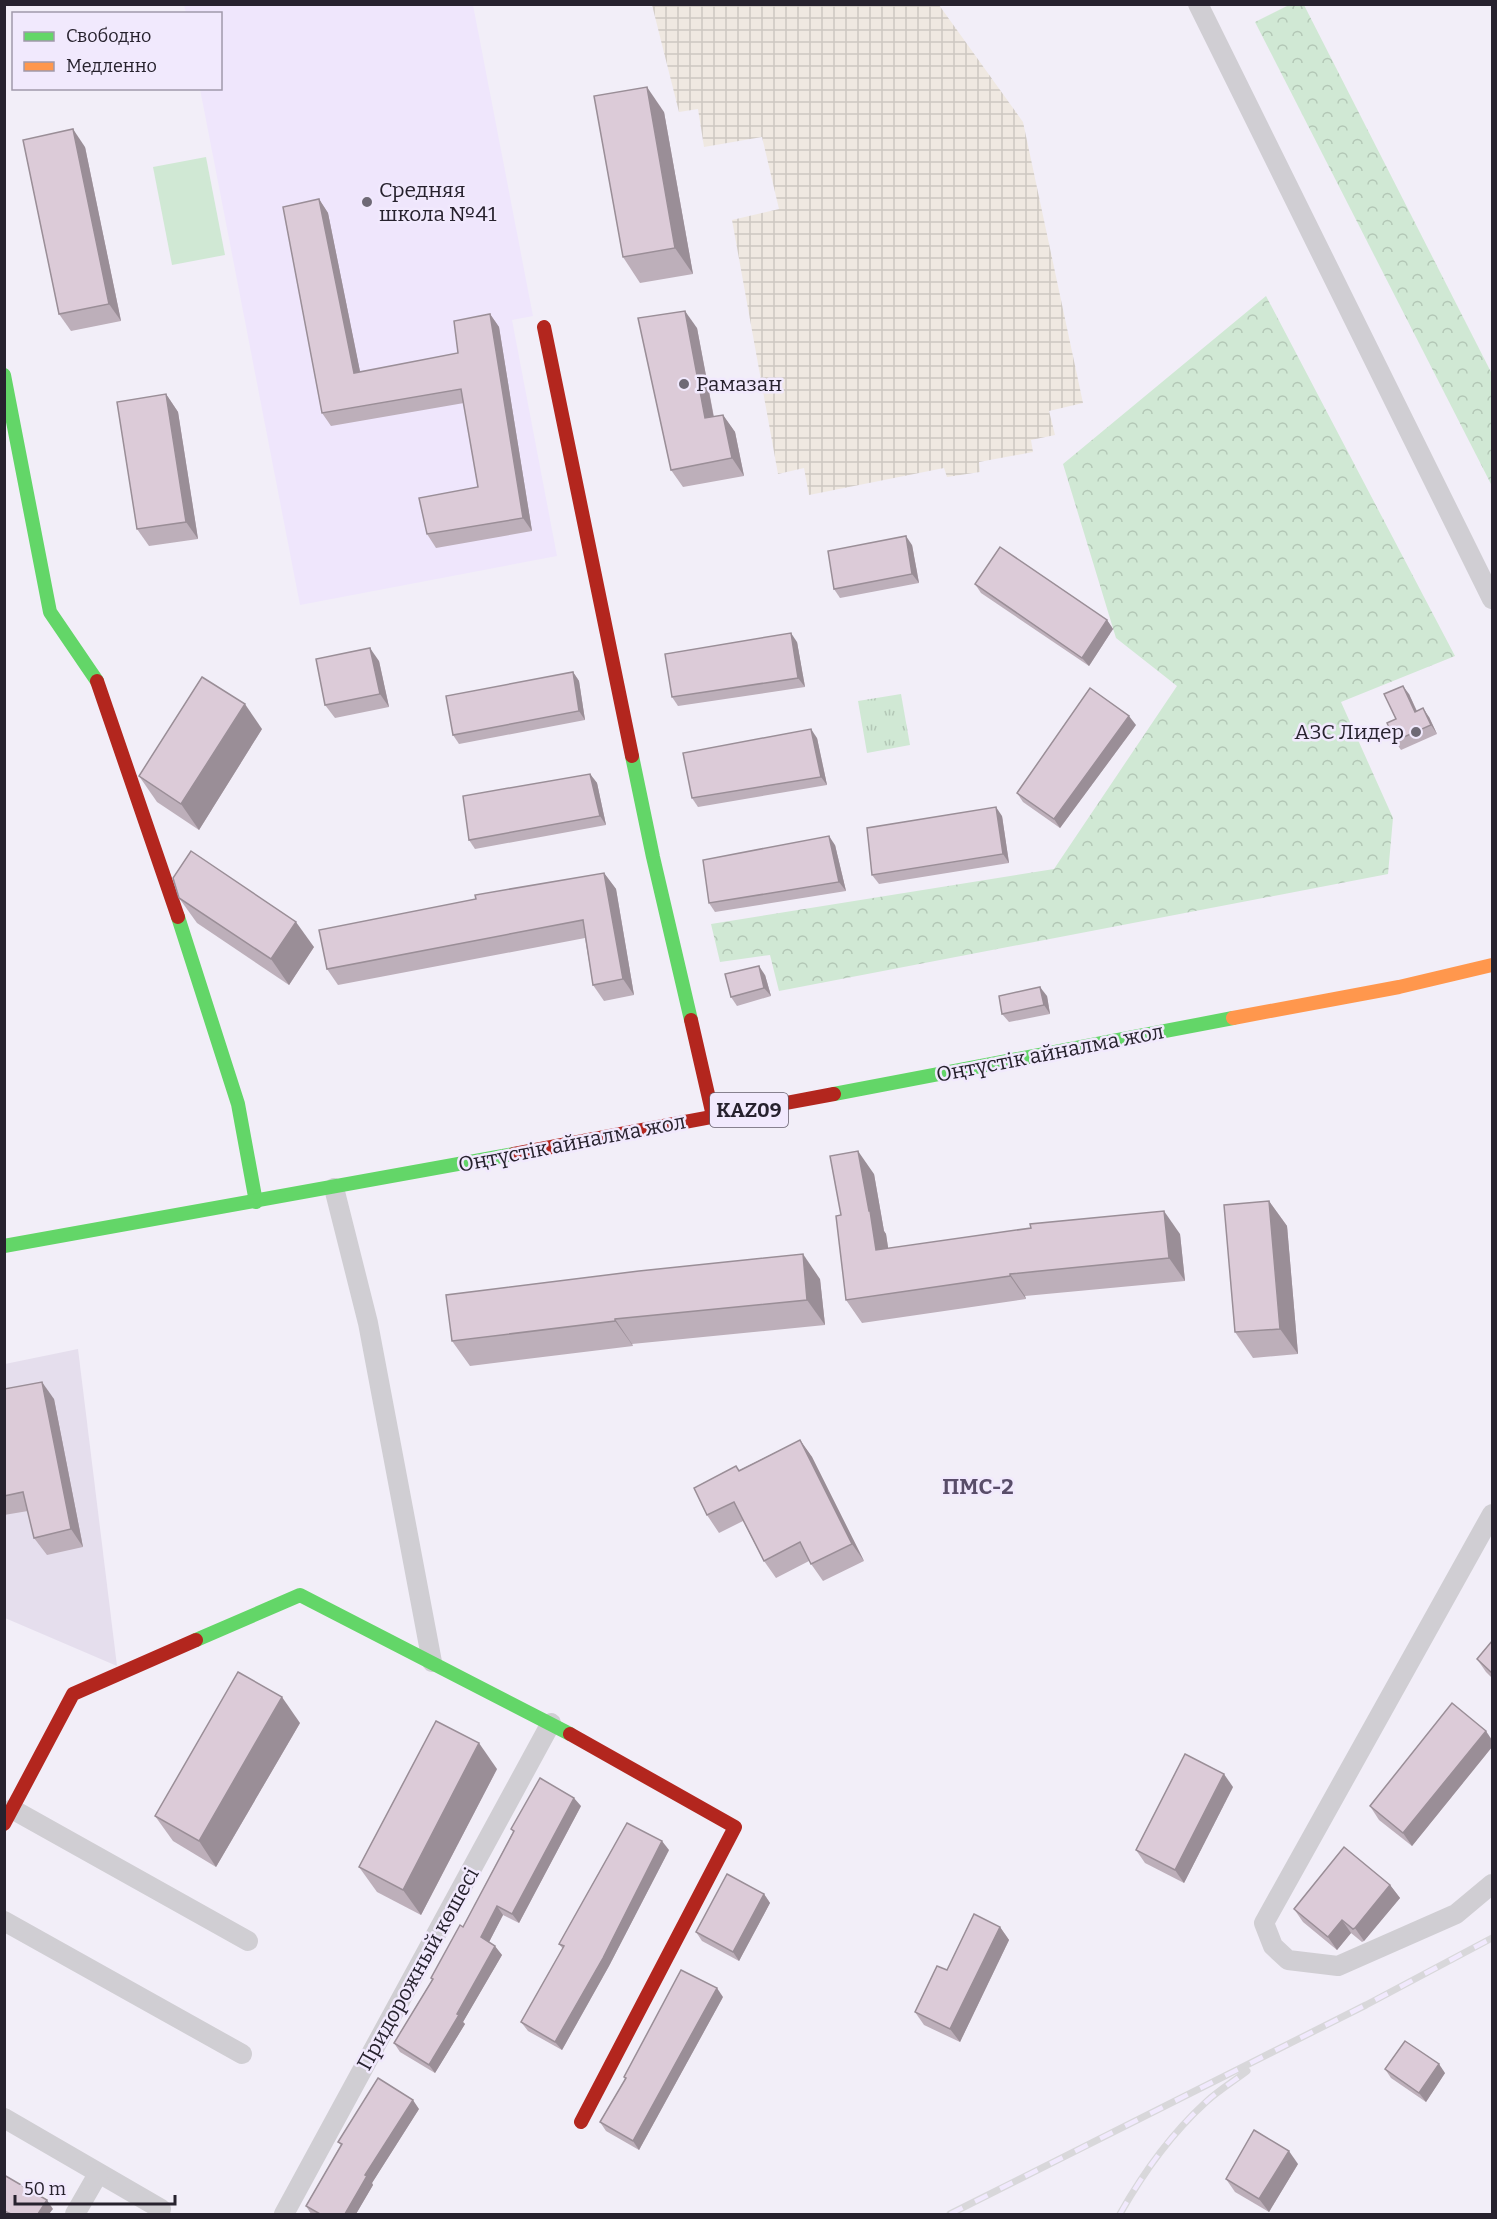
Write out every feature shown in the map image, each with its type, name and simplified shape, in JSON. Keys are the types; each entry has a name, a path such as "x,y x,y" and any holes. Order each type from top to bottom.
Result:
{"main road":[{"path":"544,327 653,857 713,1116"},
{"path":"4,375 9,425 50,612 97,681 101,692 158,856 238,1104 256,1202"},
{"name":"Оңтүстік айналма жол","path":"4,1246 334,1188 1399,987 1492,965"},
{"path":"8,1816 73,1694 300,1595 551,1723 735,1827 581,2122"}],"street":[{"path":"1198,4 1492,599"},
{"path":"334,1188 368,1323 432,1662"},
{"path":"1492,1514 1264,1923 1272,1946 1288,1960 1338,1966 1456,1914 1492,1884"},
{"name":"Придорожный көшесі","path":"284,2214 551,1723"},
{"path":"8,1816 248,1941"},
{"path":"4,1921 243,2054"},
{"path":"4,2118 161,2209"},
{"path":"75,2214 98,2174"}],"shaded area":[{"name":"Средняя школа №41","path":"184,5 473,5 533,316 512,320 557,556 300,605 200,90 222,90 222,12 186,12"},
{"path":"652,5 939,5 1023,122 1083,403 1049,411 1055,435 1031,440 1033,452 979,462 980,472 947,477 944,468 809,495 804,468 778,474 732,220 779,209 762,137 704,147 698,109 679,112"},
{"path":"78,1349 117,1666 5,1618 5,1364"}],"green space":[{"path":"1289,5 1304,5 1492,374 1492,486 1255,22"},
{"path":"206,157 225,255 172,265 153,167"},
{"path":"1266,296 1455,656 1341,702 1393,818 1388,874 779,991 770,955 720,962 711,924 1054,869 1177,686 1116,638 1063,464"},
{"path":"901,694 910,745 867,753 858,701"}],"building":[{"path":"647,87 675,248 623,257 594,96"},
{"path":"73,129 109,304 59,314 23,140"},
{"path":"319,199 354,373 458,353 454,321 490,314 523,518 427,534 419,498 478,487 461,389 322,413 283,207"},
{"name":"Рамазан","path":"685,311 705,418 723,415 732,458 671,470 638,318"},
{"path":"166,394 186,522 137,529 117,402"},
{"path":"906,536 912,574 834,589 828,551"},
{"path":"1000,547 1107,620 1082,658 975,584"},
{"path":"791,633 798,678 672,697 665,654"},
{"path":"370,648 380,694 325,705 316,659"},
{"path":"573,672 579,711 453,735 446,696"},
{"path":"202,677 245,704 181,804 139,776"},
{"path":"1403,686 1415,712 1423,708 1431,725 1395,741 1387,723 1396,719 1384,694"},
{"path":"1090,688 1129,716 1054,819 1017,793"},
{"path":"811,729 821,777 692,798 683,753"},
{"path":"590,774 600,816 469,840 463,796"},
{"path":"996,807 1003,854 872,875 867,828"},
{"path":"829,836 839,882 709,903 703,860"},
{"path":"191,851 296,922 271,959 179,898 173,878"},
{"path":"604,873 623,979 593,985 583,920 327,969 319,930 476,899 475,895"},
{"path":"759,966 764,988 731,997 725,974"},
{"path":"1040,987 1044,1005 1002,1014 999,996"},
{"path":"858,1151 876,1250 1031,1228 1030,1224 1164,1211 1169,1258 1010,1274 1010,1276 846,1300 836,1216 841,1215 830,1156"},
{"path":"1269,1201 1280,1329 1235,1332 1224,1205"},
{"path":"803,1254 807,1300 615,1319 615,1321 452,1341 446,1295 639,1271"},
{"path":"42,1382 71,1529 34,1538 23,1492 4,1496 4,1389"},
{"path":"800,1440 852,1544 811,1564 800,1542 764,1561 734,1502 707,1515 694,1488 736,1466 739,1471"},
{"path":"1492,1641 1492,1673 1477,1659"},
{"path":"238,1672 282,1697 199,1841 155,1816"},
{"path":"1452,1703 1486,1731 1403,1833 1370,1806"},
{"path":"436,1721 479,1743 403,1890 359,1867"},
{"path":"1185,1754 1224,1774 1175,1870 1136,1850"},
{"path":"540,1778 574,1798 512,1914 497,1906 481,1937 495,1946 457,2014 459,2015 429,2065 394,2043 433,1979 431,1978 460,1925 463,1927 514,1831 511,1829"},
{"path":"627,1823 662,1841 603,1958 555,2042 521,2022 564,1946 559,1944"},
{"path":"1344,1847 1390,1885 1355,1928 1353,1929 1342,1920 1328,1937 1294,1909"},
{"path":"727,1874 764,1894 733,1952 696,1932"},
{"path":"974,1914 1000,1927 950,2029 915,2012 937,1966 947,1970"},
{"path":"681,1970 717,1988 633,2141 600,2122 626,2078 624,2077"},
{"path":"1405,2041 1439,2064 1419,2093 1385,2069"},
{"path":"378,2078 413,2100 365,2175 367,2176 345,2214 320,2214 306,2206 342,2144 338,2142"},
{"path":"1254,2130 1289,2151 1259,2199 1226,2179"},
{"path":"4,2175 47,2200 38,2214 11,2214 4,2211"}],"railway":[{"path":"950,2214 1366,2005 1492,1938"},
{"path":"1120,2214 1148,2169 1181,2127 1211,2098 1247,2071"}],"traffic: fast":[{"path":"4,375 50,612 97,681"},
{"path":"632,756 691,1020"},
{"path":"178,917 238,1104 256,1202"},
{"path":"834,1094 1233,1018"},
{"path":"4,1246 514,1154"},
{"path":"196,1640 300,1595 570,1734"}],"traffic: slow":[{"path":"1233,1018 1399,987 1492,965"}],"traffic: jam":[{"path":"544,327 632,756"},
{"path":"97,681 178,917"},
{"path":"691,1020 713,1116"},
{"path":"514,1154 834,1094"},
{"path":"4,1824 73,1694 196,1640"},
{"path":"570,1734 735,1827 581,2122"}],"place":[{"name":"Средняя школа №41","path":"367,202"},
{"name":"Рамазан","path":"684,384"},
{"name":"АЗС Лидер","path":"1416,732"}],"district":[{"name":"ПМС-2","path":"978,1486"}]}
